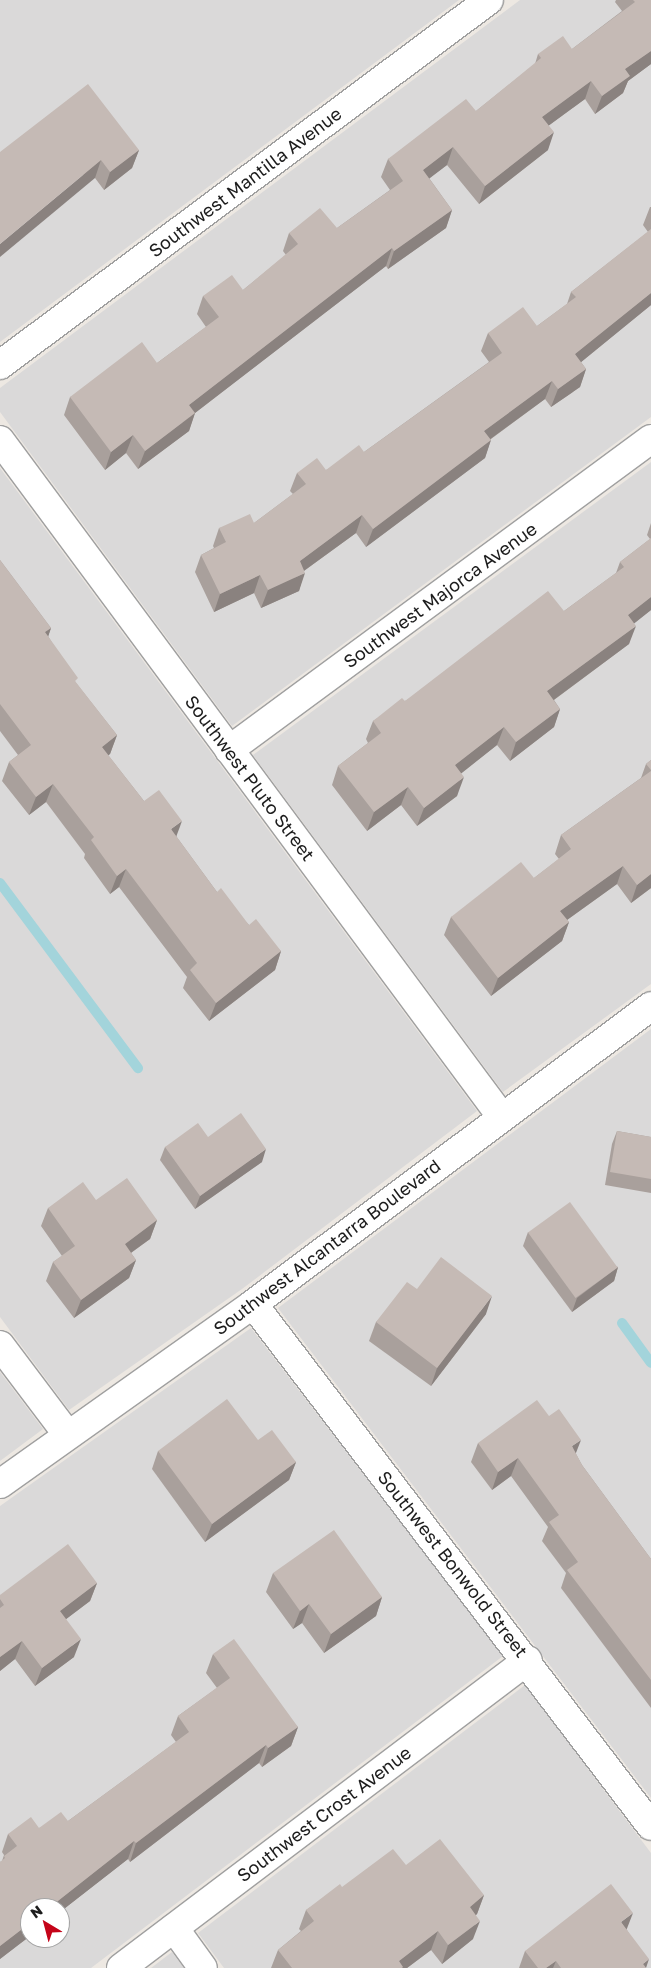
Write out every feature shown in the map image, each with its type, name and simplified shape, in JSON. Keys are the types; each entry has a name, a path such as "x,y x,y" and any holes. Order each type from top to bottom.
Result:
{"street":[{"name":"Southwest Mantilla Avenue","path":"0,365 489,0"},
{"name":"Southwest Majorca Avenue","path":"229,750 651,439"},
{"name":"Southwest Pluto Street","path":"0,440 501,1116"},
{"name":"Southwest Alcantarra Boulevard","path":"0,1484 67,1434 253,1304 501,1116 651,1006"},
{"name":"Southwest Bonwold Street","path":"253,1304 528,1660 651,1826"},
{"path":"0,1344 67,1434"},
{"name":"Southwest Crost Avenue","path":"121,1968 528,1660"},
{"path":"174,1928 204,1968"}],"shaded area":[{"path":"0,0 459,0 0,342"},
{"path":"520,0 651,0 651,417 232,726 0,412 0,388"},
{"path":"651,462 651,984 503,1092 253,755"},
{"path":"0,468 477,1111 242,1289 69,1410 0,1317"},
{"path":"651,1029 651,1798 278,1308"},
{"path":"251,1328 503,1656 91,1968 0,1968 0,1506"},
{"path":"0,1372 43,1429 0,1461"},
{"path":"525,1685 651,1853 651,1968 224,1968 198,1933"},
{"path":"172,1952 184,1968 151,1968"}],"building":[{"path":"633,0 651,0 651,51 625,69 630,76 602,96 591,81 542,117 554,132 485,186 453,147 423,170 452,210 394,251 392,248 189,405 195,413 145,451 133,435 111,452 70,397 142,342 157,363 219,317 203,296 232,275 243,290 298,244 289,233 320,208 337,228 403,181 388,159 466,99 476,111 541,58 538,54 563,36 572,49 635,2"},
{"path":"88,84 139,150 110,172 101,160 0,244 0,152"},
{"path":"651,229 651,293 575,354 586,369 558,389 552,381 484,431 491,440 373,529 362,515 300,561 305,573 268,590 260,575 220,594 201,555 226,542 219,528 250,514 254,523 306,484 297,473 317,458 326,470 359,445 364,452 502,353 488,333 523,307 537,326 576,297 571,292"},
{"path":"651,538 651,597 628,615 636,626 547,691 560,709 516,742 504,727 455,765 464,777 424,808 408,787 374,812 338,766 381,733 373,721 402,698 405,701 548,591 564,611 624,567 620,562"},
{"path":"0,560 51,628 45,632 78,678 75,681 117,735 102,747 144,801 159,790 182,821 171,829 217,892 221,888 249,925 256,919 281,951 216,1003 190,970 197,963 126,869 117,876 91,840 94,837 53,784 36,797 9,762 31,745 0,704"},
{"path":"651,760 651,770 646,764"},
{"path":"651,771 651,874 637,885 623,866 560,911 569,922 498,978 451,917 521,862 534,878 571,849 561,835"},
{"path":"241,1113 266,1149 200,1196 165,1147 198,1123 208,1137"},
{"path":"617,1131 651,1137 651,1179 610,1172"},
{"path":"127,1178 157,1220 125,1244 136,1260 81,1300 53,1262 75,1246 48,1208 83,1182 96,1200"},
{"path":"570,1202 618,1268 576,1298 528,1233"},
{"path":"441,1257 492,1296 437,1368 376,1322 407,1282 417,1289"},
{"path":"227,1399 258,1440 272,1430 296,1462 212,1524 158,1451"},
{"path":"537,1400 549,1416 559,1409 581,1440 572,1446 582,1465 651,1559 651,1680 567,1570 578,1562 549,1522 559,1515 518,1458 498,1472 478,1443"},
{"path":"334,1530 382,1597 331,1634 309,1604 300,1611 273,1573"},
{"path":"68,1544 97,1583 60,1611 81,1639 42,1668 22,1641 0,1657 0,1608 4,1605 0,1595"},
{"path":"234,1639 298,1727 268,1748 266,1745 136,1843 134,1841 62,1898 20,1898 20,1931 0,1946 0,1862 5,1858 4,1856 17,1846 8,1834 31,1817 39,1828 61,1812 68,1821 189,1732 178,1716 230,1678 213,1654"},
{"path":"440,1839 484,1895 470,1907 480,1921 448,1945 438,1931 399,1961 402,1968 292,1968 278,1950 314,1921 306,1910 340,1884 342,1887 393,1849 406,1865"},
{"path":"611,1884 633,1913 621,1922 649,1959 643,1964 646,1968 561,1968 556,1961 546,1968 538,1968 525,1951"}],"waterway":[{"path":"0,883 138,1068"},
{"path":"622,1323 651,1363"}]}
